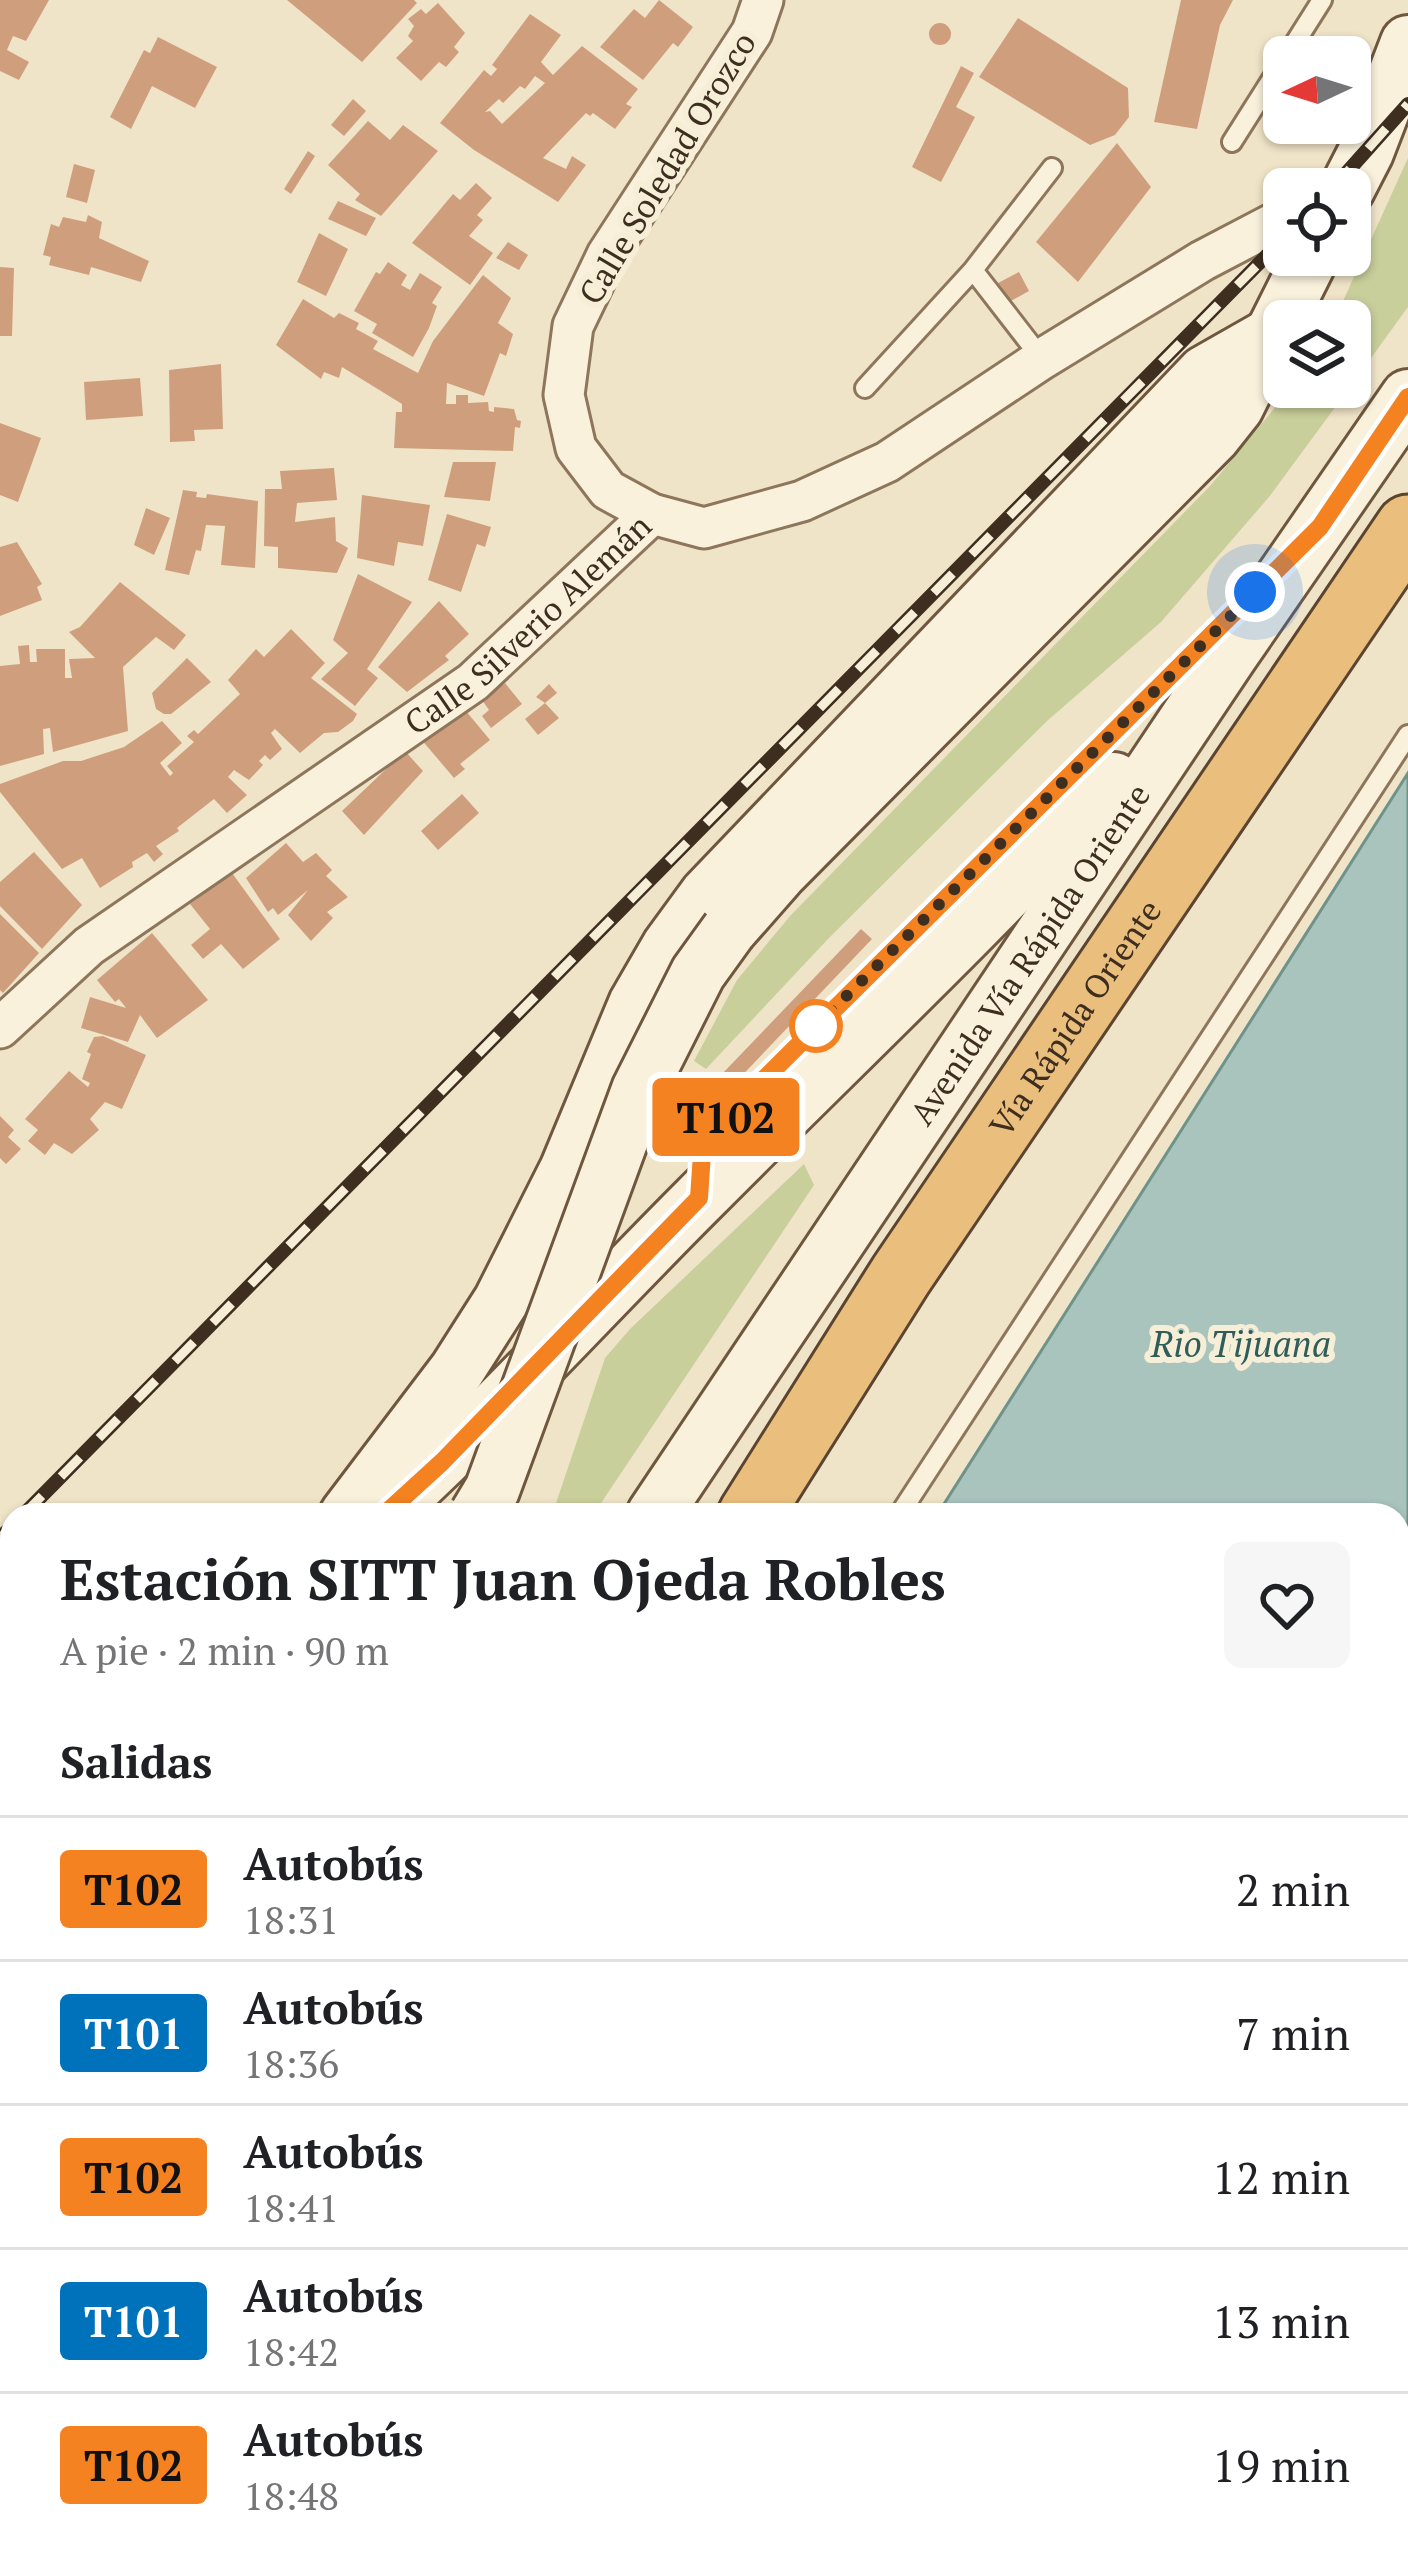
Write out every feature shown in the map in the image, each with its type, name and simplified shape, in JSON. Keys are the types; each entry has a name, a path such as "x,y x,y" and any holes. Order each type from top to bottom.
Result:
{"highway":[{"name":"Vía Rápida Oriente","path":"758,1503 901,1275 1408,526"}],"main road":[{"path":"1358,168 1408,43"},
{"path":"355,1503 457,1370 501,1301 567,1170 636,1004 669,946 707,895 1204,374 1263,339"},
{"path":"484,1503 648,1068 698,974 781,871 1214,436 1236,406 1263,350"},
{"name":"Avenida Vía Rápida Oriente","path":"662,1503 1408,397"},
{"path":"397,1503 699,1198 992,912 1230,655"}],"street":[{"name":"Calle Soledad Orozco","path":"652,514 608,490 576,448 564,394 574,326 607,255 752,32 763,0"},
{"name":"Calle Silverio Alemán","path":"0,1028 89,946 472,682 652,514 704,528 802,501 887,462 1042,358 1263,229"}],"lane":[{"path":"1299,36 1322,0"},
{"path":"1232,142 1263,93"},
{"path":"865,388 973,270 1052,168"},
{"path":"973,270 1042,358"},
{"path":"699,1198 702,1154 732,1111 1320,527"},
{"path":"906,1503 1408,735"}],"green space":[{"path":"1408,158 1408,307 1371,358 1371,300 1344,300 1354,276 1371,276 1371,240"},
{"path":"1275,408 1335,408 1269,497 1161,622 1047,721 828,939 706,1069 694,1061 737,980 790,916 1210,486"},
{"path":"804,1164 814,1185 601,1503 556,1503 605,1358"}],"water":[{"name":"Rio Tijuana","path":"1408,773 1408,1503 945,1503"}],"building":[{"path":"0,0 49,0 26,41 13,36 7,50 29,62 19,80 0,71"},
{"path":"287,0 414,0 417,3 362,62"},
{"path":"659,0 693,27 643,80 600,47 634,9 645,18"},
{"path":"1181,0 1233,0 1220,25 1197,129 1154,122"},
{"path":"438,3 465,33 454,47 459,52 446,67 439,62 421,81 396,58 413,41 408,36 414,26 408,19 421,9 426,14"},
{"path":"530,14 561,35 541,62 553,75 582,46 638,89 626,104 632,107 615,129 586,113 543,158 566,169 572,156 586,165 558,202 440,123 484,70 491,76 497,69 492,65","holes":["535,76 545,83 502,124 490,111 485,112 520,86 525,89"]},
{"path":"1018,18 1128,88 1129,117 1115,135 1090,145 979,77"},
{"path":"940,23 951,34 940,45 929,34"},
{"path":"158,37 217,67 195,108 152,86 131,129 110,117 144,50 150,53"},
{"path":"961,66 974,73 956,107 975,117 941,182 912,167"},
{"path":"353,99 366,111 344,136 331,125"},
{"path":"368,121 390,140 403,125 438,151 381,216 355,200 360,194 328,165"},
{"path":"1117,143 1151,187 1078,282 1036,242"},
{"path":"308,151 315,156 291,194 284,189"},
{"path":"74,164 95,170 87,203 66,197"},
{"path":"476,183 492,198 477,215 483,220 469,236 493,253 470,285 412,243 453,194 460,200"},
{"path":"338,201 376,218 366,236 328,219"},
{"path":"88,215 102,222 99,238 149,261 141,282 91,267 89,275 49,265 51,257 43,255 51,224 59,227 63,217 86,222"},
{"path":"319,233 348,249 326,296 297,282"},
{"path":"508,242 528,255 519,270 496,258"},
{"path":"388,262 407,275 401,285 410,290 420,273 442,287 432,303 437,306 429,328 413,357 372,333 377,324 354,311 376,272 380,274"},
{"path":"0,267 14,268 12,336 0,336"},
{"path":"1019,272 1029,291 1009,302 998,283"},
{"path":"483,275 511,298 498,323 513,334 506,356 500,353 484,396 447,383 446,404 456,404 456,395 468,395 468,403 488,402 489,411 514,409 521,421 520,428 515,427 513,451 394,448 396,412 402,412 402,404 342,367 339,378 324,372 321,379 276,345 303,299 334,318 339,313 359,323 356,329 378,341 373,349 418,373 433,341"},
{"path":"221,364 223,429 194,430 195,441 170,442 169,370"},
{"path":"140,378 143,416 86,420 84,382"},
{"path":"0,423 41,438 18,502 0,495"},
{"path":"453,462 496,462 490,501 444,497"},
{"path":"334,468 337,500 297,503 295,522 335,517 336,541 348,548 337,573 278,568 278,547 264,546 265,489 282,489 280,471"},
{"path":"183,490 197,492 196,497 207,494 258,501 255,568 221,565 225,526 206,525 201,551 196,550 189,575 165,570"},
{"path":"362,495 430,505 423,546 398,542 394,566 357,558"},
{"path":"146,508 170,518 154,555 134,545"},
{"path":"447,514 491,527 485,547 477,544 461,592 428,580"},
{"path":"17,542 42,584 37,587 42,600 0,616 0,547"},
{"path":"358,574 412,602 367,669 378,678 355,706 321,679 348,653 333,640"},
{"path":"120,582 186,635 174,650 156,637 123,667 128,731 53,752 50,728 43,729 44,754 0,766 0,666 20,664 18,646 29,645 30,662 37,662 36,649 65,649 65,678 72,678 69,659 95,658 69,632 80,627"},
{"path":"439,601 469,634 445,656 449,660 407,692 378,667"},
{"path":"291,629 325,663 311,678 357,714 353,721 338,732 324,733 300,753 275,729 271,733 282,749 270,760 265,755 259,761 263,765 249,780 234,770 228,777 247,795 227,813 214,799 156,846 163,854 154,862 147,853 100,888 82,858 62,869 0,792 0,784 63,761 81,761 124,747 162,721 182,743 160,763 170,776 173,773 167,766 194,742 187,736 194,730 198,734 240,694 228,680 256,649 264,657"},
{"path":"187,658 211,682 171,714 164,714 156,709 152,693"},
{"path":"505,683 522,704 491,728 482,716 489,710 482,700"},
{"path":"549,684 557,693 545,703 536,697"},
{"path":"545,703 559,718 538,735 525,719"},
{"path":"461,705 490,740 460,764 465,769 454,778 420,738"},
{"path":"405,751 423,771 364,835 342,811"},
{"path":"462,794 479,813 438,850 421,831"},
{"path":"286,843 303,862 316,853 332,870 326,876 348,897 327,912 333,918 311,941 288,915 308,890 278,915 273,908 268,912 246,878"},
{"path":"34,852 82,905 42,949 0,906 0,882"},
{"path":"232,873 280,939 243,969 221,944 203,959 191,945 210,929 190,904"},
{"path":"0,914 39,953 3,993 0,990"},
{"path":"861,929 872,939 733,1085 721,1075"},
{"path":"152,933 208,1000 157,1038 140,1015 128,1042 81,1028 90,997 126,1008 97,980"},
{"path":"103,1036 146,1055 122,1109 105,1102 90,1119 99,1130 72,1154 54,1143 45,1155 28,1141 38,1130 25,1119 69,1071 88,1087 90,1083 82,1079 91,1054 87,1052 94,1037"},
{"path":"0,1116 14,1130 8,1137 21,1149 6,1164 0,1158"}],"railway":[{"path":"1351,168 1408,104"},
{"path":"35,1503 1263,259"}],"bus line":[{"name":"T102","path":"397,1503 699,1198 702,1154 732,1111 1320,527 1408,397"}],"route":[{"path":"816,1026 1255,592"}]}
